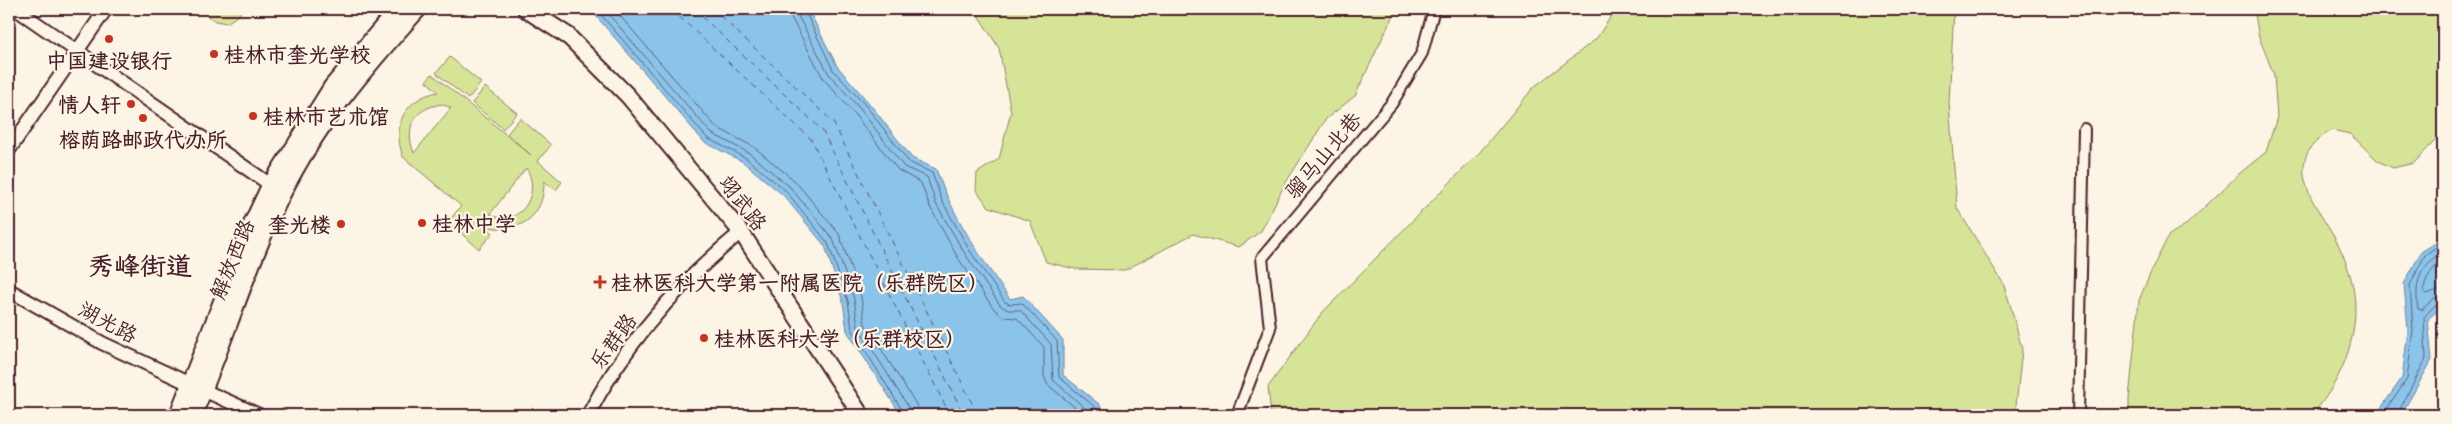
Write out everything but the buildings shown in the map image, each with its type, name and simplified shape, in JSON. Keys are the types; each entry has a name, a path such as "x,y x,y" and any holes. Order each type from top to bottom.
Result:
{"main road":[{"name":"解放西路","path":"276,189 332,87 398,9"},
{"name":"解放西路","path":"192,415 197,387 252,224 333,110 370,62 418,9"},
{"name":"翊武路","path":"526,9 568,36"},
{"name":"翊武路","path":"540,9 628,96 741,232 861,415"},
{"name":"解放西路","path":"178,415 197,387"}],"street":[{"path":"16,9 276,189"},
{"path":"9,150 76,49 106,9"},
{"name":"骝马山北巷","path":"1237,415 1270,328 1262,258 1392,103 1422,53 1434,9"},
{"path":"2078,415 2084,128"},
{"name":"乐群路","path":"588,415 629,349 669,300 710,258 741,232"},
{"name":"湖光路","path":"9,290 102,343 259,415"}],"green space":[{"path":"197,9 240,9 240,14 227,23 215,21"},
{"path":"974,9 1396,9 1355,96 1326,119 1285,184 1261,231 1239,247 1193,234 1125,270 1075,269 1046,262 1030,221 989,207 976,190 977,173 999,159 1011,112 999,48"},
{"path":"1616,9 1954,9 1949,103 1957,208 2003,283 2010,304 2022,349 2015,415 1271,415 1268,387 1322,313 1480,152 1534,87 1596,39"},
{"path":"2254,9 2443,9 2443,132 2414,163 2393,168 2378,161 2350,134 2332,130 2309,150 2305,160 2305,182 2315,205 2346,262 2351,278 2355,315 2353,333 2342,368 2333,385 2312,415 2129,415 2139,300 2154,265 2169,235 2187,224 2240,173 2266,152 2277,117 2274,75 2259,37"},
{"path":"450,57 481,83 468,99 436,73"},
{"path":"432,74 531,155 507,134 520,118 551,145 538,161 562,182 556,190 544,181 540,204 528,220 509,228 485,226 493,233 479,249 448,222 461,206 403,157 399,135 403,116 416,101 438,92 426,81","holes":["442,104 451,108 414,153 410,135 414,120 424,110","526,168 531,178 532,188 530,198 525,206 519,213 510,217 501,218 490,214"]},
{"path":"485,87 517,113 503,129 472,103"}],"water":[{"path":"590,9 808,9 837,66 912,158 936,169 959,220 978,253 1010,299 1023,296 1063,340 1063,375 1099,404 1107,415 901,415 847,331 843,302 825,246 783,195 743,162 704,142"},
{"path":"2443,234 2443,306 2428,319 2432,360 2401,415 2376,415 2402,378 2408,330 2404,284 2421,252 2437,242"}],"ferry route":[{"path":"671,9 811,139 950,415"},
{"path":"694,9 822,130 964,415"},
{"path":"713,9 833,122 978,415"}],"place":[{"name":"中国建设银行","path":"109,39"},
{"name":"桂林市奎光学校","path":"214,54"},
{"name":"情人轩","path":"131,104"},
{"name":"桂林市艺术馆","path":"253,116"},
{"name":"榕荫路邮政代办所","path":"143,118"},
{"name":"桂林中学","path":"422,223"},
{"name":"奎光楼","path":"341,224"},
{"name":"桂林医科大学第一附属医院（乐群院区）","path":"600,282"},
{"name":"桂林医科大学（乐群校区）","path":"704,338"}],"district":[{"name":"秀峰街道","path":"140,266"}]}
